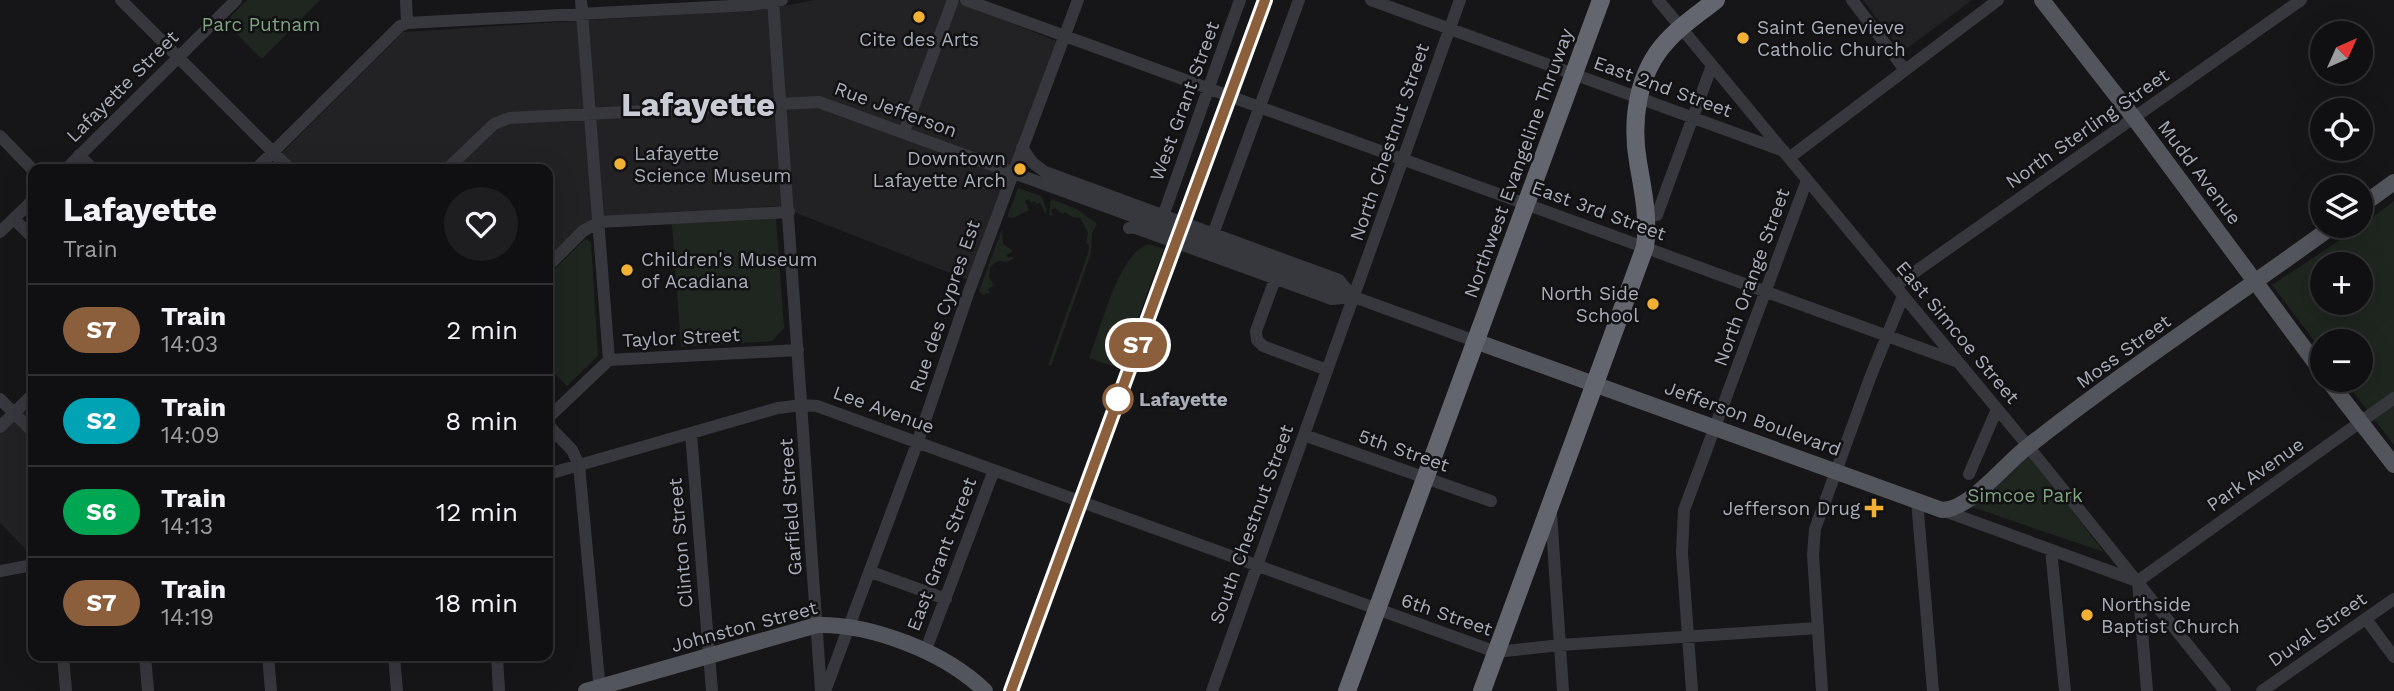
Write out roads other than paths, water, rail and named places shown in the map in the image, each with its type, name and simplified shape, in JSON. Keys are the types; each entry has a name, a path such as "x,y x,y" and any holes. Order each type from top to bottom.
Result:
{"highway":[{"name":"Northwest Evangeline Thruway","path":"1347,691 1601,0"},
{"path":"1482,691 1645,247 1647,213 1635,131 1639,98 1654,58 1666,41 1716,0"}],"main road":[{"name":"Mudd Avenue","path":"2042,0 2134,118 2310,356"},
{"path":"2373,197 2394,182"},
{"name":"Moss Street","path":"1942,510 1964,505 2028,446 2316,238"},
{"name":"Jefferson Boulevard","path":"1475,341 1942,510"},
{"path":"2337,392 2394,466"},
{"name":"Johnston Street","path":"595,690 817,625 850,626 925,652 958,670 985,691"}],"street":[{"path":"121,0 285,164"},
{"name":"Lafayette Street","path":"71,164 236,0"},
{"path":"406,0 407,23"},
{"path":"581,0 609,360"},
{"path":"904,132 953,0"},
{"name":"East 3rd Street","path":"966,0 1956,360"},
{"name":"Rue des Cypres Est","path":"823,691 871,572 968,294 1078,0"},
{"name":"West Grant Street","path":"1163,216 1240,0"},
{"path":"1213,234 1299,0"},
{"name":"East 2nd Street","path":"1371,0 1573,73 1787,155"},
{"name":"North Chestnut Street","path":"1354,297 1460,0"},
{"name":"East Simcoe Street","path":"1658,0 2028,446 2225,691"},
{"path":"1852,0 1905,70"},
{"path":"1787,155 1998,0"},
{"name":"North Sterling Street","path":"1899,291 2134,118 2301,0"},
{"path":"261,164 400,26 407,23 776,1"},
{"name":"Garfield Street","path":"776,1 823,691"},
{"path":"1657,215 1712,65"},
{"name":"Rue Jefferson","path":"452,164 487,130 509,118 819,102 1013,171"},
{"path":"0,136 28,165"},
{"name":"Jefferson Boulevard","path":"1022,148 1033,163 1045,172 1339,280 1354,297"},
{"path":"79,155 88,164"},
{"name":"Jefferson Boulevard","path":"1013,171 1475,341"},
{"name":"North Orange Street","path":"1692,691 1682,523 1689,494 1807,180"},
{"path":"0,232 28,205"},
{"path":"553,261 583,231 599,222 789,212"},
{"path":"14,219 28,233"},
{"name":"Jefferson Boulevard","path":"1129,228 1133,226 1332,299 1354,297"},
{"path":"1275,279 1256,331 1257,340 1263,346 1327,370"},
{"path":"1822,691 1813,544 1815,529 1888,336 1899,291"},
{"name":"South Chestnut Street","path":"1212,691 1354,297"},
{"name":"Taylor Street","path":"553,413 609,360 798,349"},
{"name":"Park Avenue","path":"2138,581 2394,398"},
{"path":"0,399 28,427"},
{"path":"0,427 28,399"},
{"name":"Lee Avenue","path":"553,473 778,408 802,405 831,410 1082,501"},
{"path":"1969,474 1997,409"},
{"path":"553,430 572,450 579,465 595,690"},
{"name":"Clinton Street","path":"691,434 712,691"},
{"name":"5th Street","path":"1304,435 1491,501"},
{"name":"East Grant Street","path":"925,652 994,470"},
{"path":"1917,500 1933,691"},
{"name":"6th Street","path":"1082,501 1496,652 1560,645 1818,628"},
{"path":"1550,509 1563,691"},
{"name":"Jefferson Boulevard","path":"1942,510 2138,581"},
{"path":"2051,550 2065,691"},
{"path":"0,571 28,566"},
{"path":"871,572 946,599"},
{"path":"2138,581 2147,691"},
{"name":"Duval Street","path":"2262,691 2394,599"},
{"path":"2366,619 2394,657"},
{"path":"63,661 66,691"},
{"path":"145,661 148,691"},
{"path":"268,661 271,691"},
{"path":"394,661 397,691"},
{"path":"496,661 499,691"}],"railway":[{"path":"1011,691 1265,0"}],"train":[{"name":"S7","path":"1011,691 1265,0"}],"place":[{"name":"Cite des Arts","path":"919,17"},
{"name":"Saint Genevieve Catholic Church","path":"1743,38"},
{"name":"Lafayette Science Museum","path":"620,164"},
{"name":"Downtown Lafayette Arch","path":"1020,169"},
{"name":"Children's Museum of Acadiana","path":"627,270"},
{"name":"North Side School","path":"1653,304"},
{"name":"Lafayette","path":"1118,399"},
{"name":"Jefferson Drug","path":"1874,508"},
{"name":"Northside Baptist Church","path":"2087,615"}],"district":[{"name":"Lafayette","path":"698,104"}],"park label":[{"name":"Parc Putnam","path":"261,24"},
{"name":"Simcoe Park","path":"2025,495"}]}
